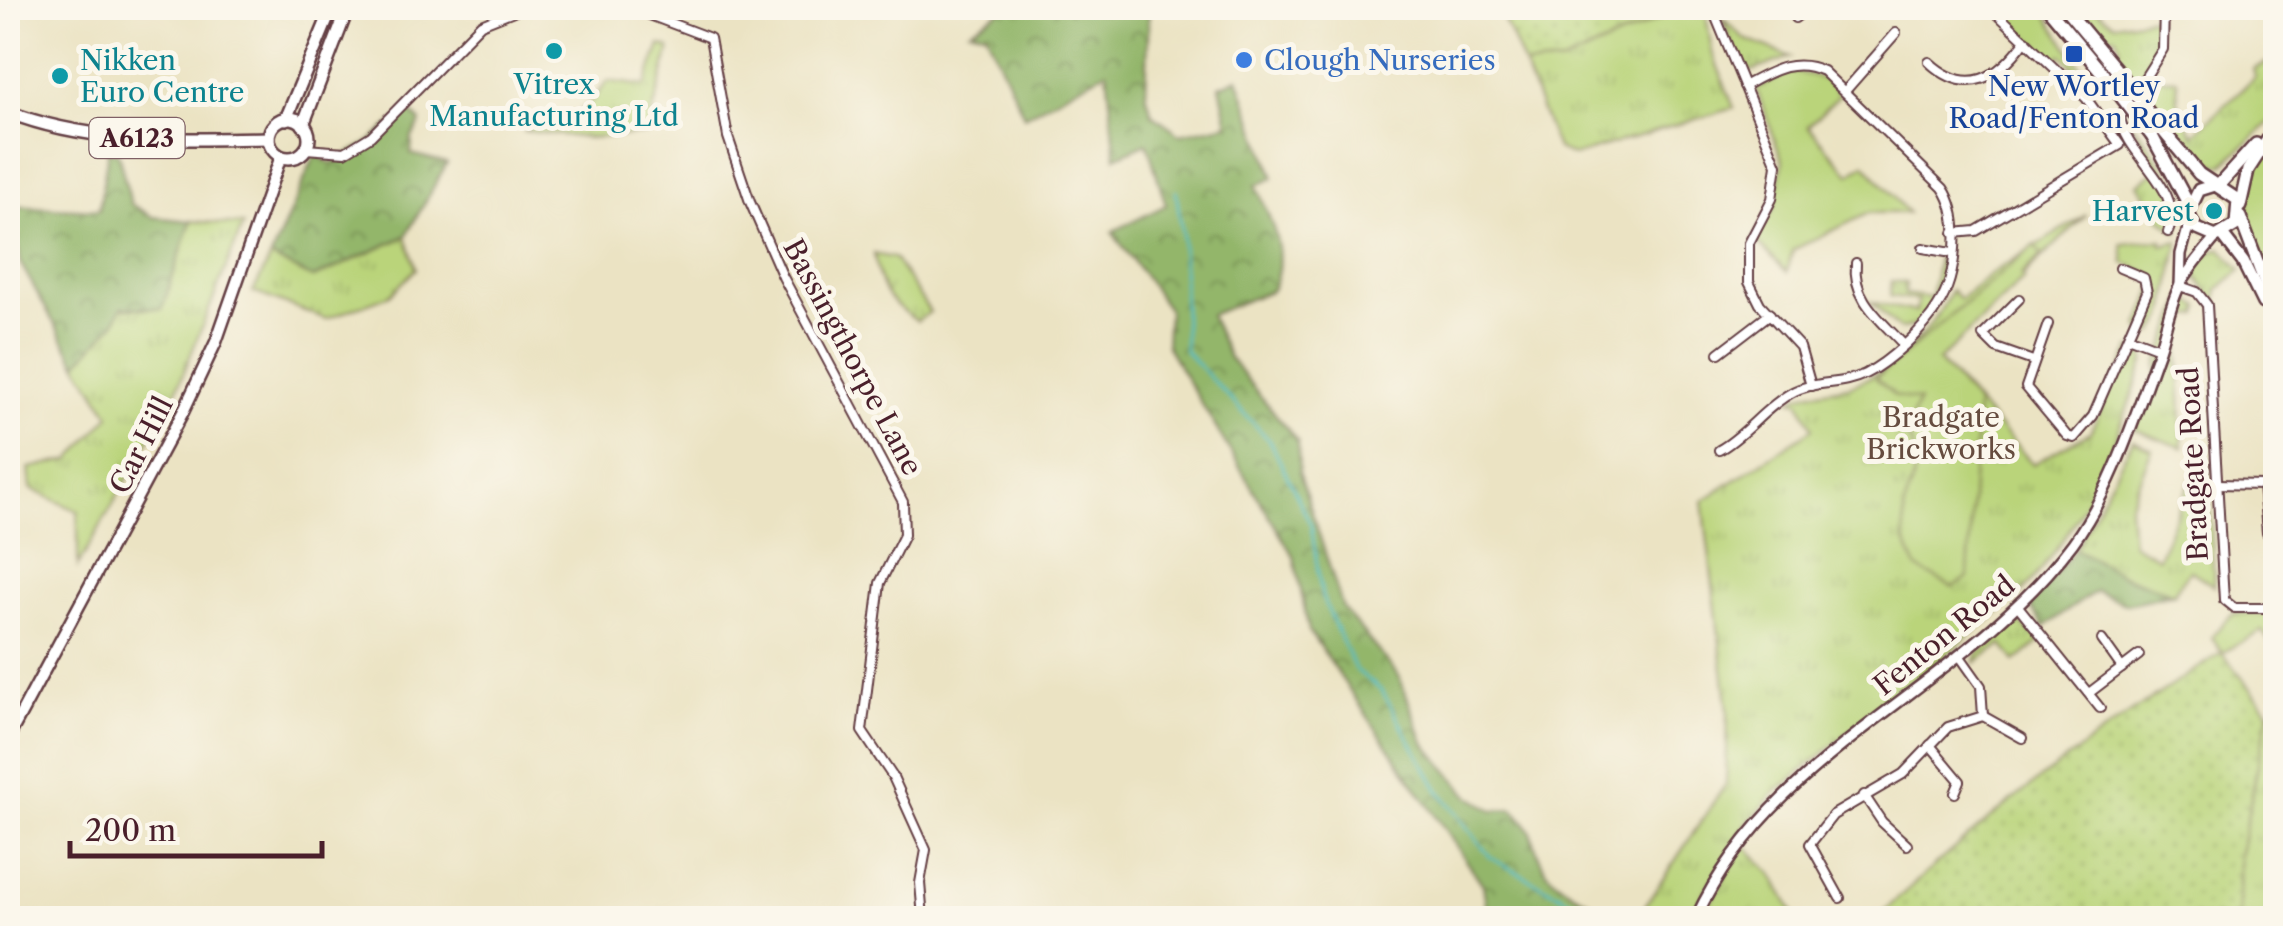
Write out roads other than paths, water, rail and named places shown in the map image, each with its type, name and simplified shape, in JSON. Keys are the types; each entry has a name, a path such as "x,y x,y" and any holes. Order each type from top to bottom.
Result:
{"main road":[{"path":"332,8 286,119 274,125 270,138 281,156 298,156 306,149 309,136 304,124 348,8"},
{"path":"2048,8 2155,130 2190,165 2216,185 2230,190 2276,315"},
{"path":"2065,8 2115,68 2155,130 2189,205 2190,221 2201,233 2220,236 2276,315"},
{"name":"A6123","path":"8,112 69,133 102,138 270,138"},
{"path":"286,119 304,124"},
{"path":"2189,205 2198,190 2216,185 2276,127"},
{"path":"2220,236 2240,212 2248,170 2263,141"},
{"name":"Car Hill","path":"8,738 192,394 216,342 281,156"}],"street":[{"path":"8,30 10,8"},
{"path":"306,149 345,152 371,136 481,24 521,8"},
{"name":"Bassingthorpe Lane","path":"631,8 710,38 728,136 750,202 783,277 894,482 905,510 901,546 880,583 862,731 893,777 926,850 920,884 923,918"},
{"path":"1712,8 1777,165 1772,199 1753,232 1747,255 1754,294 1800,347 1812,386"},
{"path":"1795,18 1808,8"},
{"path":"1954,233 1976,231 2114,152 2120,143 2066,78 1990,8"},
{"path":"2164,8 2164,49 2120,117 2169,202 2172,220 2168,232"},
{"path":"1846,90 1896,33"},
{"path":"1929,62 1950,79 1968,83 2004,65 2026,40"},
{"path":"1718,450 1782,399 1812,386 1862,376 1902,344 1942,300 1954,233 1953,205 1943,188 1823,71 1805,64 1785,66 1744,86"},
{"name":"Fenton Road","path":"1696,918 1743,838 1780,797 2018,606 2086,523 2159,348 2180,286 2181,254 2190,221"},
{"name":"Fenton Road","path":"2180,286 2220,236"},
{"path":"1922,248 1952,253"},
{"path":"1856,263 1859,293 1902,344"},
{"path":"2048,324 2026,387 2066,436 2074,438 2093,416 2130,338 2148,285 2144,278 2120,268"},
{"name":"Bradgate Road","path":"2180,286 2197,292 2207,305 2224,600 2234,608 2276,608"},
{"path":"2019,299 1983,335 1996,348 2033,361"},
{"path":"1719,353 1770,314"},
{"path":"2130,338 2159,348"},
{"path":"2216,484 2264,485 2276,474"},
{"path":"2264,485 2267,533"},
{"path":"2018,606 2100,708"},
{"path":"2102,640 2122,668"},
{"path":"2089,693 2140,655"},
{"path":"1959,656 1981,686 1982,716"},
{"path":"1840,898 1806,843 1833,815 1902,774 1948,727 1982,716 2022,738"},
{"path":"1930,746 1960,781 1955,793"},
{"path":"1864,795 1882,822 1907,845"},
{"path":"1890,844 1897,836"}],"waterway":[{"path":"1082,8 1086,13"},
{"path":"1176,191 1182,234 1185,351 1270,441 1311,525 1322,597 1355,669 1382,691 1438,789 1491,858 1602,918"}],"place":[{"name":"Vitrex Manufacturing Ltd","path":"554,51"},
{"name":"New Wortley Road/Fenton Road","path":"2074,54"},
{"name":"Clough Nurseries","path":"1244,60"},
{"name":"Nikken Euro Centre","path":"60,76"},
{"name":"Harvest","path":"2214,211"}],"park label":[{"name":"Bradgate Brickworks","path":"1941,433"}]}
